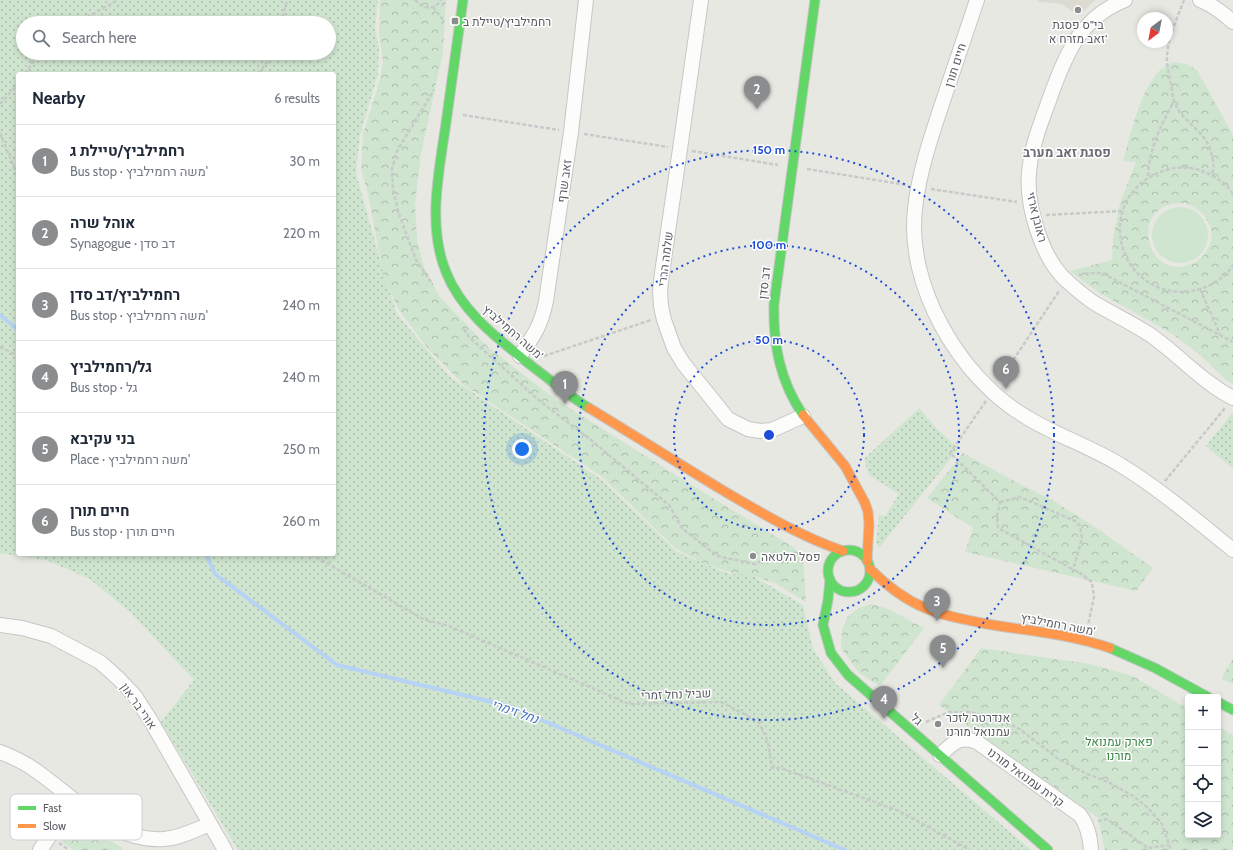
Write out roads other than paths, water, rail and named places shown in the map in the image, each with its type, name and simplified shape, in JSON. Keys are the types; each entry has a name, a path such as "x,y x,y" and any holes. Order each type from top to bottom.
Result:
{"street":[{"name":"משה רחמילביץ'","path":"463,0 435,210 438,246 443,267 463,302 474,316 494,335 568,394 674,461 791,530 825,545 849,548"},
{"name":"זאב שרף","path":"524,359 543,316 571,132 586,0"},
{"name":"שלמה הררי","path":"700,0 662,273 660,291 663,316 668,335 677,353 714,403 728,419 748,429 760,431 772,430 803,416"},
{"name":"דב סדן","path":"815,0 774,304 773,321 778,361 783,381 803,416 845,465 863,498 868,513 868,565"},
{"name":"חיים תורן","path":"977,0 935,125 918,187 914,228 919,267 924,287 937,315 957,349 980,380 1022,415 1102,455 1135,474 1233,550"},
{"name":"ראובן ארזי","path":"1125,0 1101,11 1089,22 1072,45 1037,133 1029,173 1030,195 1038,236 1046,252 1066,280 1095,303 1167,347 1230,401"},
{"path":"1200,0 1207,2 1221,11 1233,22"},
{"path":"860,522 863,498"},
{"name":"משה רחמילביץ'","path":"791,530 818,553 829,566"},
{"path":"849,548 860,554 868,565 867,588 845,592 833,584 830,579 829,566 835,556 849,548"},
{"name":"משה רחמילביץ'","path":"868,565 897,593"},
{"name":"גל","path":"830,579 823,625 831,653 848,675 1048,850"},
{"name":"משה רחמילביץ'","path":"867,588 897,593 931,610 956,617 1086,640 1121,652 1202,694"},
{"path":"844,600 867,588"},
{"path":"823,625 836,608"},
{"name":"אורי בר און","path":"0,625 22,628 51,636 100,662 120,679 135,696 151,721 225,850"},
{"path":"1221,704 1233,710"},
{"name":"קרית עמנואל מורנו","path":"940,755 958,740 968,738 977,742 1080,815 1086,823 1090,837 1091,850"},
{"path":"0,752 17,759 36,770 66,794"},
{"path":"142,837 164,839 184,835 210,824"},
{"path":"40,850 47,840"}],"waterway":[{"name":"נחל זימרי","path":"0,315 16,328"},
{"name":"נחל זימרי","path":"207,556 215,574 337,665 509,706 845,850"}],"place":[{"name":"בי\"ס פסגת זאב מזרח א'","path":"1078,10"},
{"name":"רחמילביץ/טיילת ב","path":"455,21"},
{"name":"אוהל שרה","path":"757,109"},
{"name":"חיים תורן","path":"1006,389"},
{"name":"רחמילביץ/טיילת ג","path":"565,404"},
{"name":"פסל הלטאה","path":"753,556"},
{"name":"רחמילביץ/דב סדן","path":"937,621"},
{"name":"בני עקיבא","path":"943,668"},
{"name":"גל/רחמילביץ","path":"884,719"},
{"name":"אנדרטה לזכר עמנואל מורנו","path":"938,724"}],"district":[{"name":"פסגת זאב מערב","path":"1067,152"}],"park label":[{"name":"פארק עמנואל מורנו","path":"1119,748"}]}
